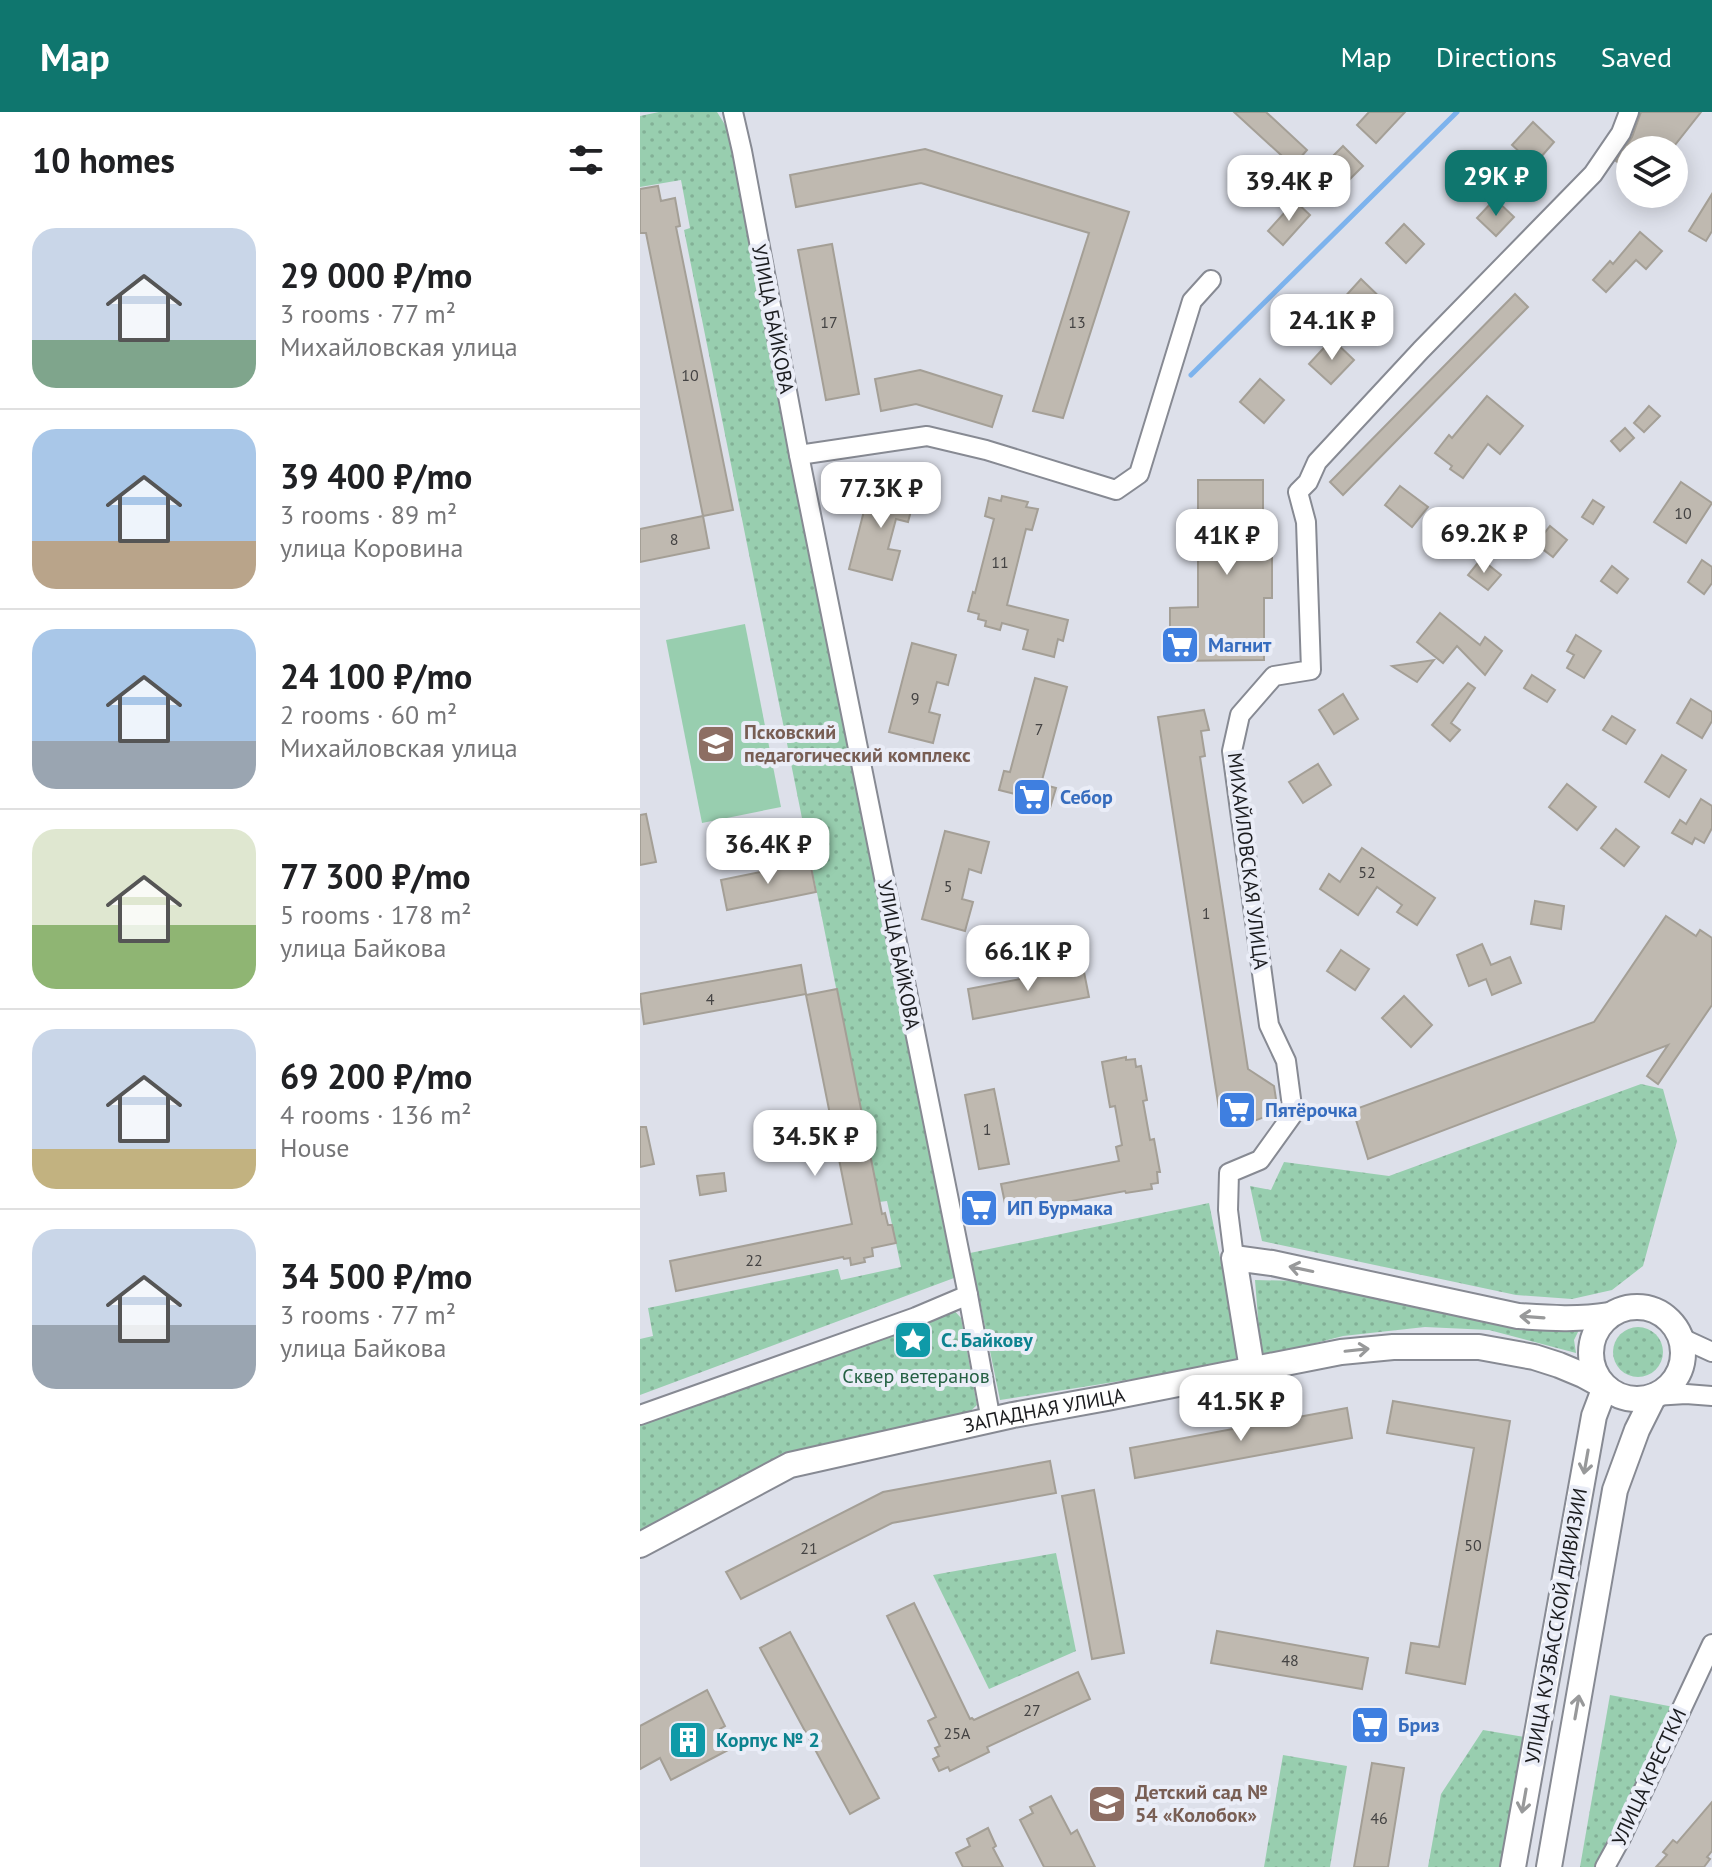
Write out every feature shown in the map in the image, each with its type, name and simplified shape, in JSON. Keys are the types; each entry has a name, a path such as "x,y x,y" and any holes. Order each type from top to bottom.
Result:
{"street":[{"name":"УЛИЦА БАЙКОВА","path":"733,112 991,1421"},
{"name":"МИХАЙЛОВСКАЯ УЛИЦА","path":"1234,1258 1228,1210 1229,1173 1260,1160 1293,1114 1286,1061 1269,1025 1232,751 1240,715 1274,676 1311,670 1306,522 1298,492 1308,482 1317,462 1421,350 1593,174 1621,133 1629,112"},
{"path":"799,455 927,436 986,450 1116,490 1139,474 1192,301 1211,280"},
{"path":"1252,1369 1234,1258 1272,1263 1518,1316 1556,1318 1609,1315 1638,1306 1652,1309 1666,1316 1676,1327 1684,1355 1680,1371 1670,1386 1654,1396"},
{"path":"640,1415 916,1317 968,1295"},
{"path":"1609,1315 1592,1340 1590,1355 1597,1378 1605,1387 1617,1395 1635,1400 1686,1394 1712,1396"},
{"path":"1679,1335 1712,1352"},
{"name":"ЗАПАДНАЯ УЛИЦА","path":"640,1545 790,1465 1013,1415 1341,1352 1393,1347 1479,1347 1547,1361 1605,1387"},
{"name":"УЛИЦА КУЗБАССКОЙ ДИВИЗИИ","path":"1513,1867 1594,1416 1605,1387"},
{"name":"УЛИЦА КУЗБАССКОЙ ДИВИЗИИ","path":"1549,1867 1615,1490 1637,1430 1654,1396"},
{"name":"УЛИЦА КРЕСТКИ","path":"1605,1867 1712,1644"}],"green space":[{"path":"659,112 717,112 729,131 954,1278 640,1395 640,1339 653,1336 648,1308 838,1269 841,1280 901,1267 887,1201 879,1202 684,230 690,228 681,180 640,187 640,116"},
{"path":"745,624 781,807 702,823 666,640"},
{"path":"1641,1084 1663,1089 1677,1141 1643,1266 1612,1290 1572,1299 1516,1295 1262,1241 1250,1186 1271,1190 1284,1162 1389,1176"},
{"path":"1209,1203 1241,1362 1000,1400 970,1253"},
{"path":"1255,1280 1297,1281 1472,1316 1579,1330 1574,1340 1576,1353 1489,1330 1425,1327 1343,1336 1261,1357"},
{"name":"Сквер ветеранов","path":"952,1308 961,1318 977,1405 960,1421 778,1459 640,1534 640,1421"},
{"path":"1638,1327 1655,1335 1663,1352 1655,1369 1638,1377 1621,1369 1613,1352 1621,1335"},
{"path":"1056,1553 1076,1651 989,1689 933,1575"},
{"path":"1610,1695 1674,1707 1595,1867 1580,1867"},
{"path":"1483,1730 1537,1739 1513,1867 1428,1867 1441,1794"},
{"path":"1283,1755 1347,1766 1330,1867 1264,1867"}],"building":[{"path":"1234,112 1266,112 1307,150 1293,166"},
{"path":"1369,112 1405,112 1376,143 1357,125"},
{"path":"1641,112 1701,112 1682,136 1632,136"},
{"path":"1533,122 1554,142 1534,165 1512,145"},
{"path":"1343,146 1363,166 1348,181 1328,161"},
{"path":"925,149 1129,212 1063,418 1033,411 1089,233 921,183 796,207 790,175"},
{"path":"658,186 661,201 675,198 680,226 676,227 733,510 703,516 646,233 640,233 640,189"},
{"path":"1712,194 1712,231 1706,241 1689,231"},
{"path":"1495,199 1514,217 1496,236 1477,218"},
{"path":"1295,201 1310,215 1283,245 1268,231"},
{"path":"1404,224 1424,244 1406,263 1386,243"},
{"path":"1640,232 1662,251 1646,269 1636,260 1606,292 1593,280 1610,261 1613,264"},
{"path":"832,244 859,394 826,400 798,250"},
{"path":"1361,279 1390,307 1372,328 1342,300"},
{"path":"1515,294 1528,307 1343,495 1330,482"},
{"path":"1332,339 1354,360 1331,384 1309,364"},
{"path":"920,370 1002,396 992,427 916,404 881,411 875,379"},
{"path":"1260,379 1284,400 1264,423 1240,402"},
{"path":"1487,396 1523,426 1500,454 1488,444 1463,478 1435,453 1449,435 1452,438"},
{"path":"1649,406 1660,416 1644,432 1634,423"},
{"path":"1625,428 1634,438 1620,451 1611,441"},
{"path":"872,480 916,492 908,522 896,519 888,549 900,551 892,580 849,569"},
{"path":"1198,480 1263,480 1263,540 1272,540 1272,598 1264,598 1264,660 1170,661 1170,608 1198,607"},
{"path":"1681,482 1712,503 1686,543 1654,522"},
{"path":"1400,486 1428,507 1412,527 1385,505"},
{"path":"1002,496 1028,502 1026,507 1038,509 1032,530 1026,529 1007,605 1068,620 1063,641 1058,639 1054,657 1023,649 1028,630 1002,623 1000,630 985,626 986,621 978,619 979,614 968,611 994,519 985,516 989,498 1001,501"},
{"path":"1593,500 1604,507 1593,524 1582,517"},
{"path":"703,516 709,548 640,562 640,529"},
{"path":"1550,526 1567,540 1553,557 1536,544"},
{"path":"1481,559 1501,575 1488,590 1468,575"},
{"path":"1702,560 1712,567 1712,583 1704,594 1688,582"},
{"path":"1612,566 1628,579 1617,593 1601,581"},
{"path":"1440,613 1480,645 1485,637 1502,651 1485,675 1457,646 1443,663 1417,642"},
{"path":"1576,635 1601,651 1584,678 1567,668 1574,655 1567,651"},
{"path":"912,643 956,655 948,685 937,682 929,712 940,715 933,743 889,732"},
{"path":"1434,660 1417,682 1392,666"},
{"path":"1532,675 1555,690 1547,702 1524,688"},
{"path":"1035,678 1067,687 1041,784 1056,788 1050,808 1014,799 1015,794 999,790 1004,771 1010,772"},
{"path":"1468,683 1475,688 1451,723 1460,730 1450,741 1432,725"},
{"path":"1343,694 1358,719 1334,734 1319,710"},
{"path":"1691,699 1712,712 1712,721 1702,738 1677,723"},
{"path":"1204,710 1209,730 1201,731 1205,756 1200,757 1248,1069 1274,1086 1278,1112 1246,1124 1219,1109 1158,717"},
{"path":"1612,716 1635,730 1626,744 1603,730"},
{"path":"1662,755 1686,770 1669,797 1645,782"},
{"path":"1318,764 1331,785 1303,803 1289,782"},
{"path":"1567,784 1596,807 1577,830 1549,807"},
{"path":"1701,799 1712,806 1712,828 1704,843 1695,838 1692,844 1672,833 1680,820 1686,824"},
{"path":"646,814 656,862 640,865 640,815"},
{"path":"1616,829 1639,847 1624,866 1601,848"},
{"path":"945,831 989,842 981,873 969,869 962,899 973,902 965,931 922,919"},
{"path":"1362,848 1435,898 1417,925 1397,912 1402,905 1377,887 1358,915 1320,889 1329,874 1340,882"},
{"path":"810,862 816,892 727,910 721,880"},
{"path":"1535,901 1564,906 1561,929 1531,924"},
{"path":"1666,916 1696,936 1700,930 1712,938 1712,1005 1658,1084 1647,1076 1668,1045 1368,1159 1353,1110 1594,1022"},
{"path":"1482,944 1491,965 1510,957 1521,983 1492,995 1486,979 1469,986 1457,955"},
{"path":"1341,950 1369,969 1355,990 1327,971"},
{"path":"801,965 806,994 644,1024 640,994"},
{"path":"1083,967 1089,997 973,1019 968,989"},
{"path":"837,989 882,1214 885,1213 888,1225 892,1225 896,1243 872,1248 873,1256 864,1258 865,1262 851,1265 850,1258 843,1257 676,1291 670,1261 852,1224 806,995"},
{"path":"1404,996 1432,1025 1411,1047 1382,1018"},
{"path":"1126,1057 1126,1060 1135,1059 1136,1067 1141,1066 1147,1100 1143,1101 1160,1172 1157,1172 1158,1183 1151,1184 1152,1189 1125,1191 1007,1213 1001,1184 1119,1161 1116,1147 1122,1145 1115,1106 1110,1107 1102,1062"},
{"path":"994,1089 1009,1164 979,1169 965,1095"},
{"path":"640,1127 646,1127 654,1164 640,1167"},
{"path":"724,1173 726,1191 700,1195 697,1176"},
{"path":"1393,1401 1510,1421 1465,1684 1406,1673 1411,1643 1439,1647 1474,1448 1387,1433"},
{"path":"1347,1408 1352,1438 1135,1478 1130,1448"},
{"path":"1050,1461 1056,1493 892,1523 741,1599 726,1572 883,1492"},
{"path":"1094,1490 1124,1653 1092,1659 1062,1496"},
{"path":"914,1603 970,1719 974,1720 1078,1672 1090,1699 987,1747 989,1752 950,1771 948,1767 939,1771 933,1759 939,1756 935,1748 940,1746 928,1721 936,1717 887,1616"},
{"path":"1217,1631 1368,1658 1362,1689 1211,1663"},
{"path":"790,1632 879,1798 850,1814 760,1648"},
{"name":"Корпус № 2","path":"707,1690 725,1726 720,1729 730,1749 671,1780 660,1758 640,1769 640,1726"},
{"path":"1372,1763 1404,1768 1388,1867 1354,1867"},
{"path":"1051,1796 1071,1834 1077,1830 1095,1867 1044,1867 1020,1820 1033,1813 1030,1807"},
{"path":"1712,1802 1712,1851 1704,1867 1656,1867 1667,1855 1663,1852 1673,1840 1677,1843"},
{"path":"988,1828 996,1846 993,1848 1003,1867 963,1867 956,1853 970,1846 967,1839"}],"waterway":[{"path":"1191,375 1457,112"}],"place":[{"name":"Магнит","path":"1180,645"},
{"name":"Псковский педагогический комплекс","path":"716,744"},
{"name":"Себор","path":"1032,797"},
{"name":"Пятёрочка","path":"1237,1110"},
{"name":"ИП Бурмака","path":"979,1208"},
{"name":"С. Байкову","path":"913,1340"},
{"name":"Бриз","path":"1370,1725"},
{"name":"Корпус № 2","path":"688,1740"},
{"name":"Детский сад № 54 «Колобок»","path":"1107,1804"}]}
